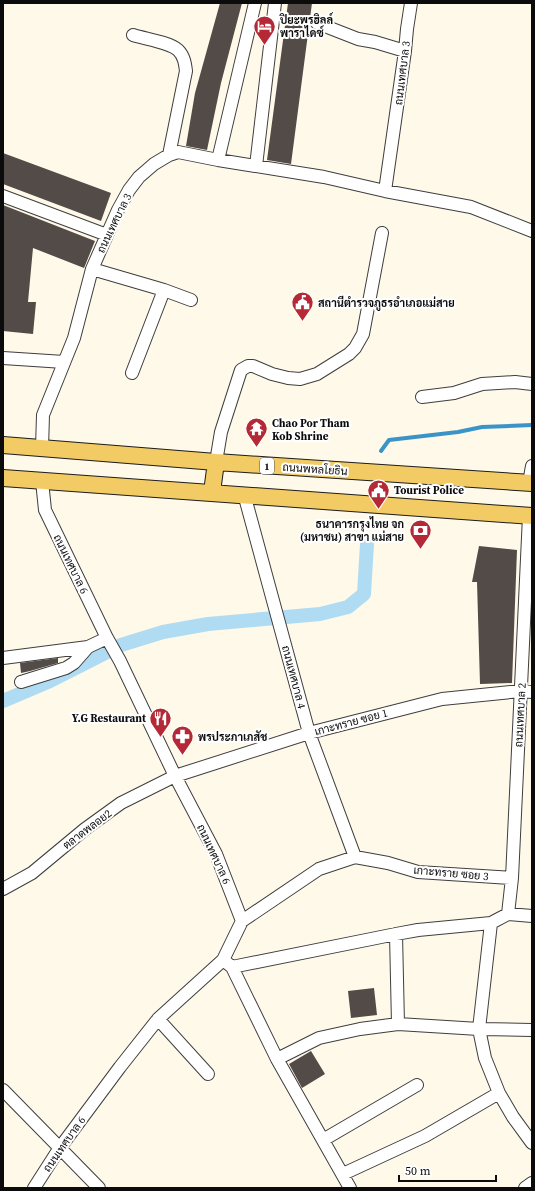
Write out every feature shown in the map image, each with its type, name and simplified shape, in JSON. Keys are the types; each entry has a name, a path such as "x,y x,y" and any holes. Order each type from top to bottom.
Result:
{"main road":[{"name":"ถนนพหลโยธิน","path":"3,445 216,462 531,483"},
{"path":"212,492 216,462"},
{"path":"3,478 244,494 530,516"}],"street":[{"path":"218,160 255,3"},
{"path":"256,166 276,3"},
{"name":"ถนนเทศบาล 3","path":"385,191 406,51 407,29 411,3"},
{"path":"317,23 358,39 375,42 406,51"},
{"path":"133,35 173,48 181,54 184,61 186,71 169,155"},
{"name":"ถนนเทศบาล 3","path":"42,448 43,415 74,338 92,269 107,234 129,190 154,164 169,155 178,152 324,177 385,191 471,207 532,231"},
{"path":"3,196 107,234"},
{"path":"216,462 222,432 241,370 248,366 253,366 272,374 300,379 316,374 340,360 355,348 360,340 366,324 382,233"},
{"path":"92,269 164,290 191,300"},
{"path":"132,373 164,290"},
{"path":"3,358 64,362"},
{"path":"422,397 454,393 482,384 514,382 532,384"},
{"path":"531,483 532,466"},
{"name":"ถนนเทศบาล 6","path":"34,1188 59,1148 158,1019 228,964 242,921 216,854 120,661 107,638 45,510 42,481"},
{"name":"ถนนเทศบาล 4","path":"244,494 309,734 355,857"},
{"name":"ถนนเทศบาล 2","path":"508,914 527,691 530,516"},
{"path":"3,658 88,647 107,638"},
{"path":"21,682 66,668 74,663 88,647"},
{"name":"เกาะทราย ซอย 1","path":"176,776 309,734 442,699 527,691"},
{"name":"ตลาดพลอย2","path":"3,889 32,873 85,829 121,803 176,776"},
{"name":"เกาะทราย ซอย 3","path":"242,921 319,869 355,857 388,863 418,872 512,878"},
{"path":"350,1188 278,1059 228,964 418,930 491,923 508,914 532,916"},
{"path":"491,923 479,1029 485,1058 499,1093 513,1117 532,1143"},
{"path":"396,934 398,1024"},
{"path":"158,1019 208,1074"},
{"path":"278,1059 319,1038 360,1029 398,1024 479,1029 532,1030"},
{"path":"323,1140 417,1086"},
{"path":"3,1090 99,1188"},
{"path":"343,1174 425,1136 499,1093"},
{"path":"525,1188 532,1183"}],"building":[{"path":"220,3 242,3 221,83 207,150 186,146 195,93"},
{"path":"288,3 312,3 291,164 267,160"},
{"path":"3,153 111,193 101,221 3,184"},
{"path":"3,205 95,241 84,268 33,248 28,302 36,302 33,334 3,331"},
{"path":"479,546 517,550 512,683 480,684 477,582 472,582"},
{"path":"58,658 58,663 21,673 20,663"},
{"path":"374,988 377,1015 351,1018 348,991"},
{"path":"311,1051 325,1074 302,1088 289,1064"}],"waterway":[{"path":"381,451 389,440 458,432 482,427 532,425"},
{"path":"3,701 50,681 121,645 163,632 208,624 320,614 348,607 364,594 367,544"}],"place":[{"name":"ปิยะพรฮิลล์ พาราไดซ์","path":"265,46"},
{"name":"สถานีตำรวจภูธรอำเภอแม่สาย","path":"303,322"},
{"name":"Chao Por Tham Kob Shrine","path":"257,448"},
{"name":"Tourist Police","path":"378,510"},
{"name":"ธนาคารกรุงไทย จก (มหาชน) สาขา แม่สาย","path":"420,550"},
{"name":"Y.G Restaurant","path":"161,738"},
{"name":"พรประภาเภสัช","path":"182,756"}]}
